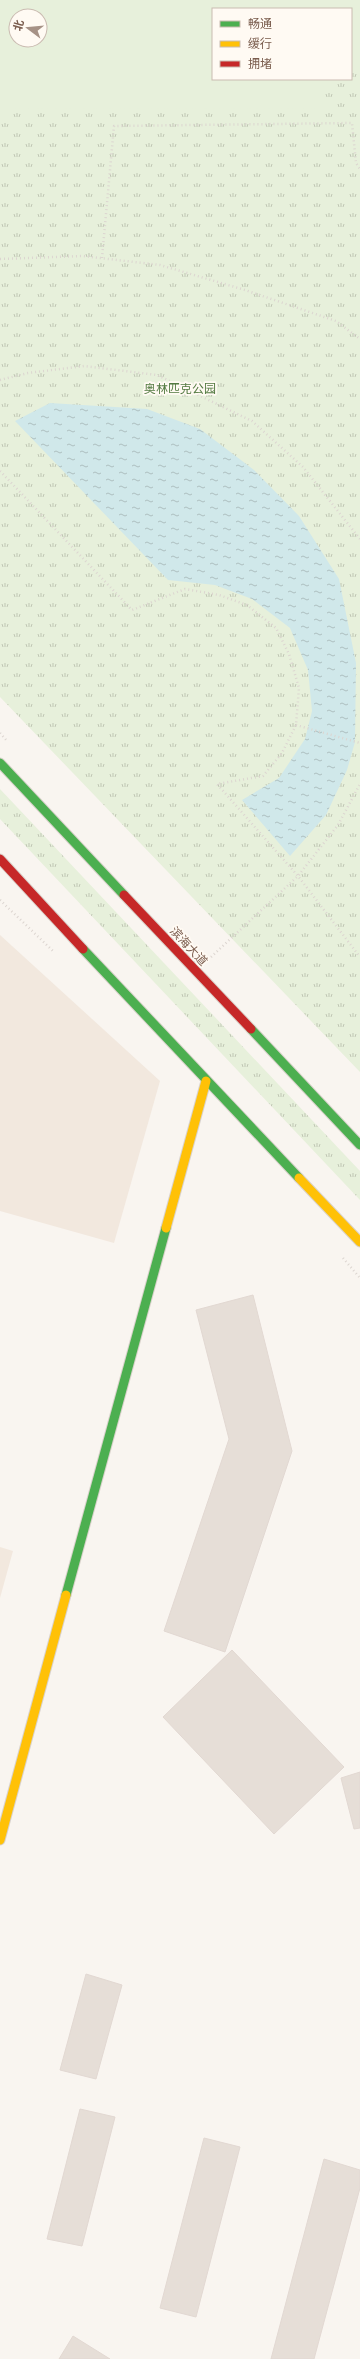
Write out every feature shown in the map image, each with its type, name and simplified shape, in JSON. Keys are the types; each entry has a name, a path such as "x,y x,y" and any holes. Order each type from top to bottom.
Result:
{"main road":[{"name":"滨海大道","path":"0,763 360,1145"},
{"path":"0,859 206,1081 360,1242"},
{"path":"0,1840 206,1081"}],"path":[{"path":"102,258 114,126 352,123 356,163 360,169"},
{"path":"0,259 83,256 160,265 245,290 336,321 360,339"},
{"path":"0,380 28,373 84,366 157,375 252,421 303,467 360,539"},
{"path":"0,471 132,610 185,589 220,595 247,605 276,628 289,654 299,688 296,725 282,753 262,776 216,784 298,876 360,957"},
{"path":"296,725 304,726 360,743"},
{"path":"211,957 298,876 338,825 360,784"}],"shaded area":[{"path":"0,935 160,1081 114,1243 0,1211"},
{"path":"0,1547 13,1551 0,1598"}],"green space":[{"name":"奥林匹克公园","path":"0,0 360,0 360,1072 0,697"},
{"path":"0,0 360,0 360,55 352,62 352,8 212,8 212,80 331,80 323,87 325,108 0,109"},
{"path":"0,789 360,1171 360,1200 0,819"}],"water":[{"path":"50,403 147,409 200,429 254,470 299,516 339,579 356,663 355,742 347,770 326,815 290,856 242,800 279,778 305,739 312,711 308,670 290,628 252,599 215,585 168,580 15,421"}],"building":[{"path":"253,1295 292,1451 225,1652 164,1631 229,1439 196,1310"},
{"path":"232,1650 344,1767 274,1834 163,1717"},
{"path":"360,1772 360,1828 354,1829 341,1778"},
{"path":"86,1974 122,1985 96,2079 60,2070"},
{"path":"80,2109 115,2117 82,2246 47,2239"},
{"path":"204,2138 240,2147 196,2317 160,2308"},
{"path":"324,2159 360,2170 360,2188 314,2359 271,2359"},
{"path":"73,2336 110,2359 59,2359"}],"traffic: fast":[{"path":"0,763 124,895"},
{"path":"83,949 299,1178"},
{"path":"251,1029 360,1145"},
{"path":"66,1595 166,1228"}],"traffic: slow":[{"path":"166,1228 206,1081"},
{"path":"299,1178 360,1242"},
{"path":"0,1840 66,1595"}],"traffic: jam":[{"path":"0,859 83,949"},
{"path":"124,895 251,1029"}]}
